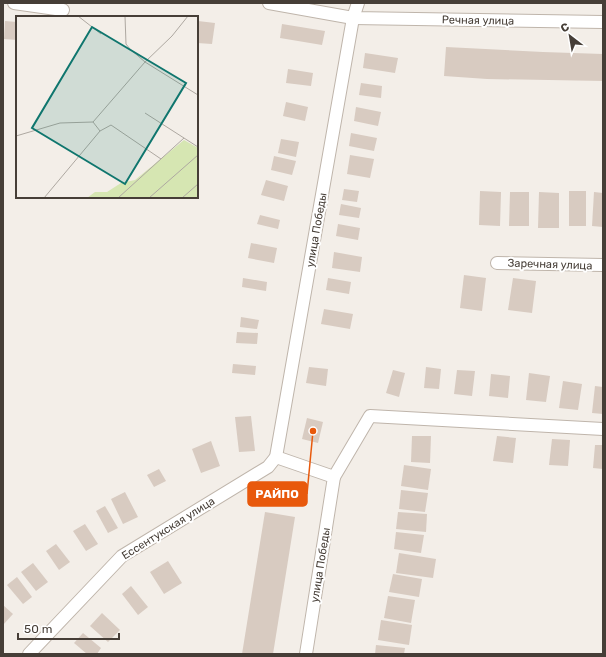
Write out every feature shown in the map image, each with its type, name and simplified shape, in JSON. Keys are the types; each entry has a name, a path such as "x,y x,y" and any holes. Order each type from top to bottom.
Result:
{"street":[{"path":"14,3 63,10"},
{"name":"Речная улица","path":"269,3 353,18 603,22"},
{"name":"улица Победы","path":"268,467 276,457 353,18 358,3"},
{"name":"Заречная улица","path":"497,262 603,265"},
{"name":"улица Победы","path":"306,654 334,477 370,416 603,429"},
{"path":"276,457 334,477"},
{"name":"Ессентукская улица","path":"29,654 122,556 268,467"}],"building":[{"path":"5,21 16,22 16,40 4,39"},
{"path":"198,21 215,23 212,44 198,43"},
{"path":"282,24 325,31 322,45 280,38"},
{"path":"446,47 603,54 603,81 487,79 444,76"},
{"path":"365,53 398,58 395,73 363,68"},
{"path":"288,69 313,73 311,86 286,83"},
{"path":"361,83 382,86 381,98 359,95"},
{"path":"286,102 308,107 305,121 283,116"},
{"path":"356,107 381,112 378,126 354,121"},
{"path":"351,133 377,138 374,151 349,146"},
{"path":"281,139 299,142 296,157 278,153"},
{"path":"350,155 374,159 370,178 347,174"},
{"path":"274,156 296,161 292,175 271,170"},
{"path":"266,180 288,186 284,201 261,195"},
{"path":"344,189 359,191 357,202 342,200"},
{"path":"480,191 501,192 500,226 479,225"},
{"path":"569,191 586,191 586,226 569,226"},
{"path":"510,192 529,192 529,226 509,226"},
{"path":"539,192 559,193 559,228 538,228"},
{"path":"594,192 603,193 603,227 592,226"},
{"path":"341,204 361,208 359,218 339,215"},
{"path":"260,215 280,220 278,229 257,224"},
{"path":"338,224 360,228 358,240 336,236"},
{"path":"251,243 277,248 274,263 248,258"},
{"path":"334,252 362,257 360,272 332,268"},
{"path":"464,275 486,278 482,311 460,308"},
{"path":"243,278 267,282 266,291 242,287"},
{"path":"328,278 351,282 349,294 326,290"},
{"path":"513,278 536,281 532,313 508,310"},
{"path":"324,309 353,314 350,329 321,324"},
{"path":"241,317 259,320 257,329 240,327"},
{"path":"237,332 258,333 257,344 236,343"},
{"path":"233,364 256,366 255,375 232,373"},
{"path":"309,367 328,369 326,386 306,383"},
{"path":"426,367 441,369 439,389 424,388"},
{"path":"393,370 405,373 399,397 386,393"},
{"path":"457,370 475,371 472,396 454,394"},
{"path":"529,373 550,376 546,402 526,400"},
{"path":"491,374 510,376 508,398 489,396"},
{"path":"563,381 582,384 578,410 559,408"},
{"path":"595,386 603,387 603,414 592,413"},
{"path":"251,416 255,451 239,452 235,417"},
{"path":"307,418 323,422 318,443 302,439"},
{"path":"412,436 431,436 430,463 411,462"},
{"path":"497,436 516,438 513,463 493,461"},
{"path":"552,439 570,440 568,466 549,465"},
{"path":"211,441 220,466 201,473 192,449"},
{"path":"595,445 603,445 603,469 593,468"},
{"path":"404,465 431,469 428,490 401,486"},
{"path":"159,469 166,481 154,487 147,475"},
{"path":"401,490 428,493 425,512 399,509"},
{"path":"125,492 138,517 123,524 111,499"},
{"path":"105,506 118,528 108,533 96,511"},
{"path":"265,512 295,517 273,654 242,654"},
{"path":"398,512 427,514 426,532 396,529"},
{"path":"85,524 98,544 86,551 73,531"},
{"path":"396,532 424,535 421,553 394,549"},
{"path":"56,544 70,562 59,570 46,551"},
{"path":"399,553 436,559 433,578 396,573"},
{"path":"168,561 182,583 164,594 150,572"},
{"path":"33,563 48,582 36,591 21,572"},
{"path":"393,574 422,579 419,597 389,592"},
{"path":"17,577 32,597 23,604 7,585"},
{"path":"131,586 148,607 138,615 122,594"},
{"path":"388,596 415,600 411,623 384,618"},
{"path":"3,605 13,614 3,625"},
{"path":"102,613 120,630 108,642 90,626"},
{"path":"381,620 412,625 409,645 378,640"},
{"path":"83,633 101,648 97,654 87,654 74,643"},
{"path":"376,645 405,648 404,654 375,654"}],"place":[{"name":"РАЙПО","path":"313,431"}]}
